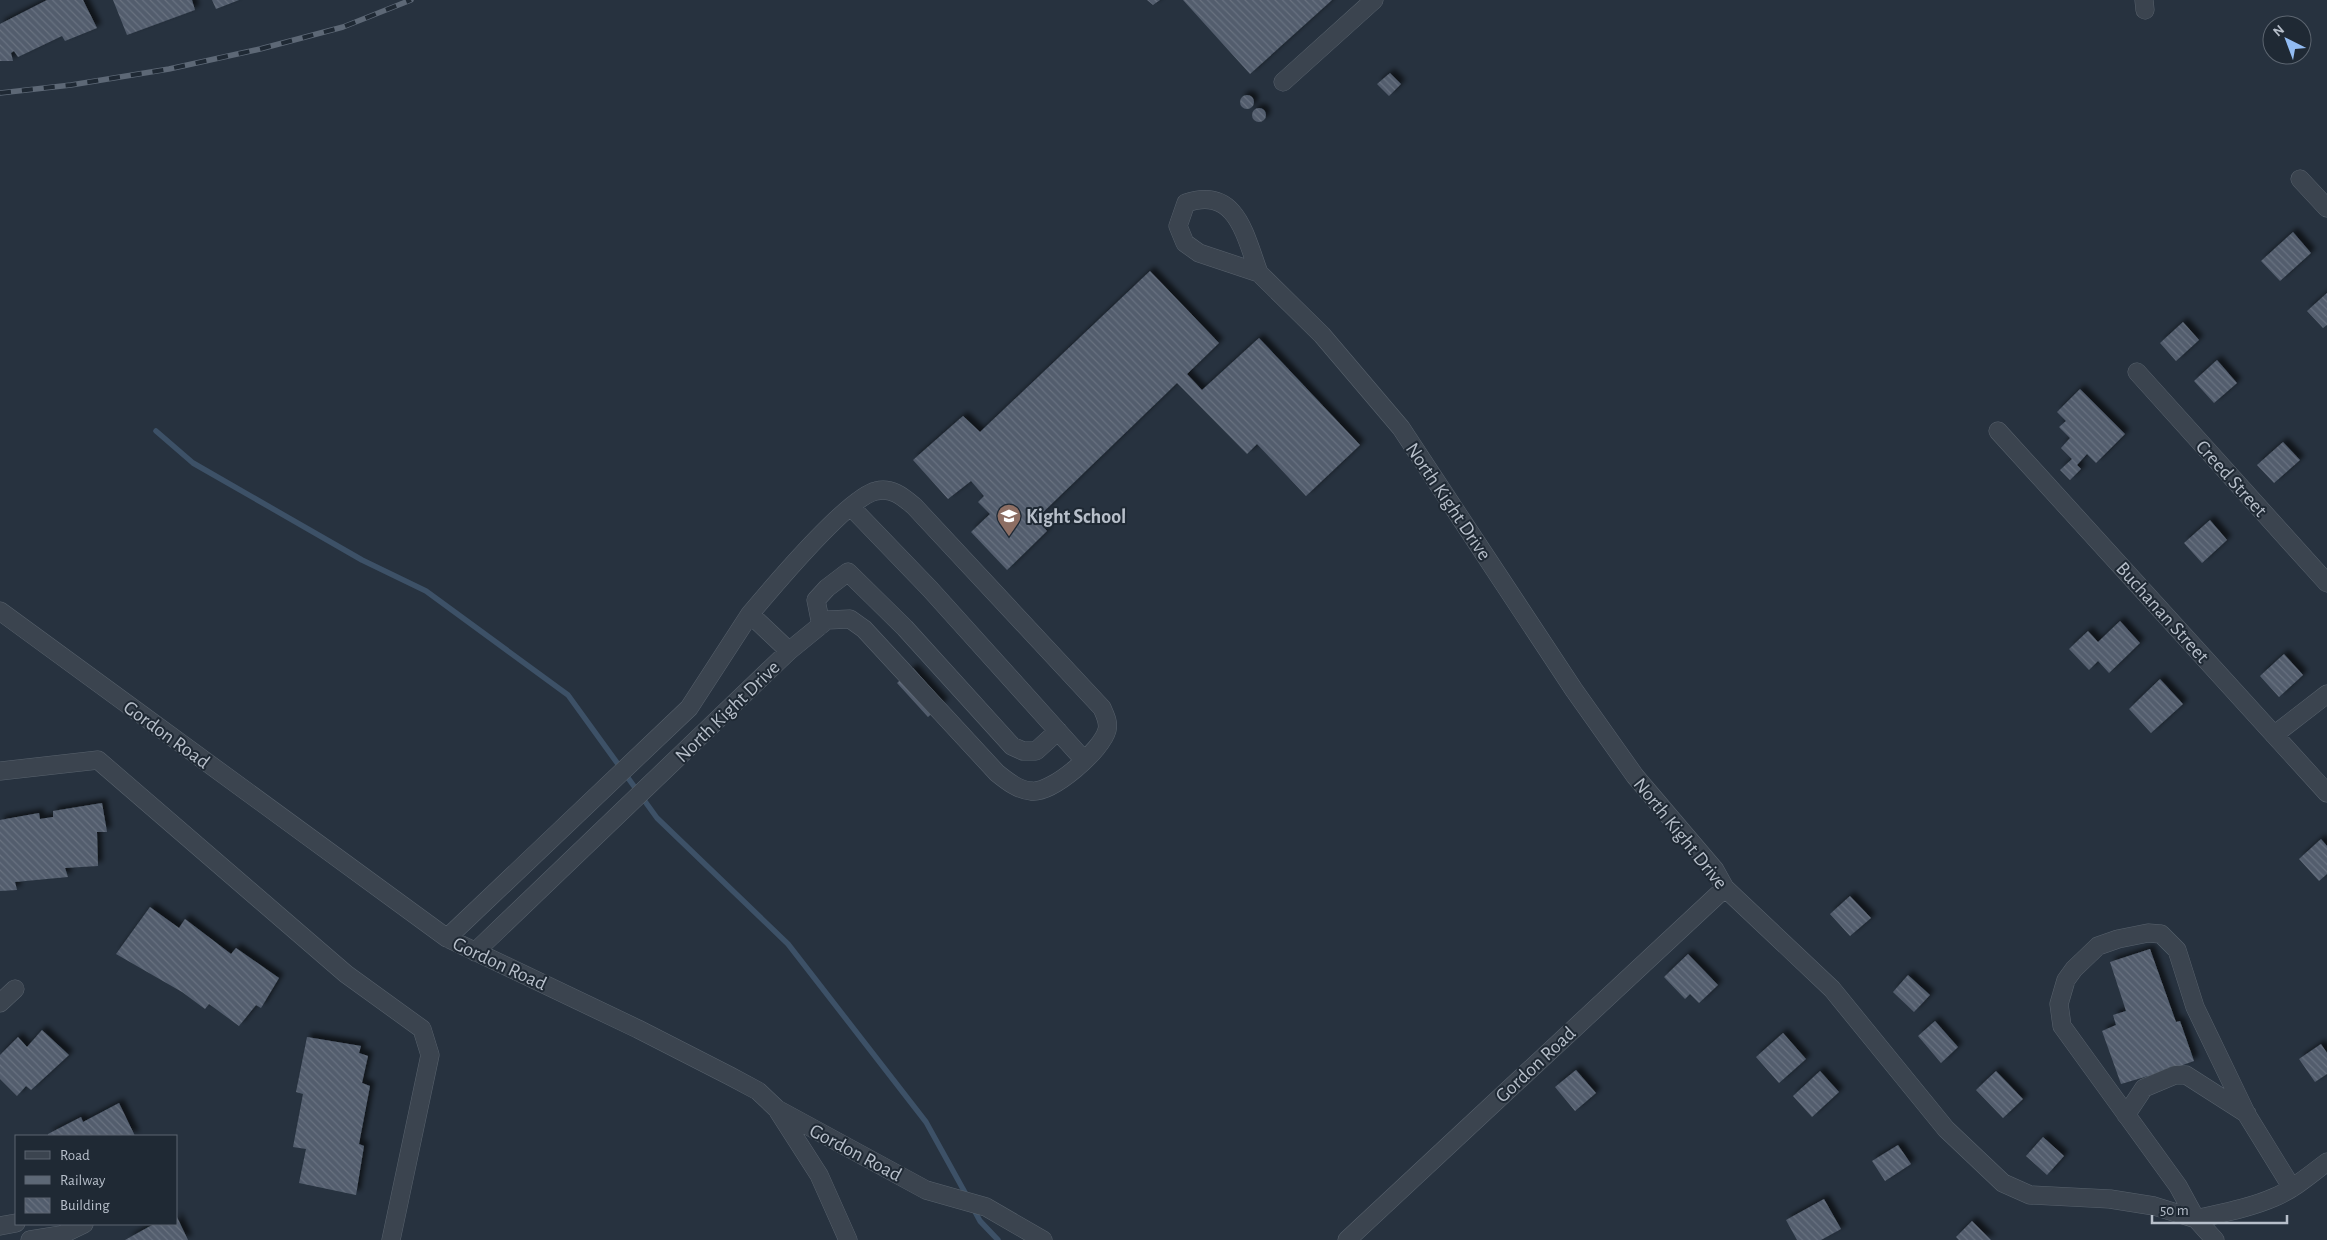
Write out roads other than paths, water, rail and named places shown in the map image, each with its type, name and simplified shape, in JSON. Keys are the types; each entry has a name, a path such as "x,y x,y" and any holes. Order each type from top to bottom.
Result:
{"street":[{"path":"1283,82 1374,0"},
{"path":"2300,179 2327,208"},
{"name":"North Kight Drive","path":"1259,272 1199,253 1185,244 1178,226 1186,203 1200,198 1218,201 1237,215 1259,272 1322,335 1401,428 1574,690 1634,776 1715,870 1725,888 1832,990 1946,1129 2003,1183 2030,1196 2110,1199 2154,1206 2196,1220 2215,1240"},
{"name":"Creed Street","path":"2137,372 2327,583"},
{"name":"Buchanan Street","path":"1998,431 2327,793"},
{"path":"750,614 808,547 864,495 877,490 888,490 901,495 1102,708 1107,718 1107,730 1102,741 1059,782 1047,789 1032,792 1014,786 997,773 864,629 850,619 837,618 827,620 790,651"},
{"path":"852,507 930,589 1083,759"},
{"path":"821,625 816,600 827,588 848,572 911,635 1012,746 1023,752 1036,751 1058,732"},
{"name":"Gordon Road","path":"0,611 446,938 638,1029 730,1076 758,1091 777,1109 926,1190 986,1208 1043,1240"},
{"name":"North Kight Drive","path":"446,938 689,708 750,614 790,651 475,952"},
{"path":"2274,735 2327,694"},
{"path":"0,771 98,760 346,974 422,1029 430,1055 390,1240"},
{"name":"Gordon Road","path":"1347,1240 1725,888"},
{"path":"2292,1188 2247,1115 2195,1007 2177,950 2161,934 2148,933 2118,939 2098,946 2066,980 2060,1004 2062,1026 2178,1186 2196,1220 2277,1197 2292,1188 2327,1162"},
{"path":"0,1003 15,989"},
{"path":"2126,1115 2144,1088 2175,1075 2186,1075 2247,1115"},
{"path":"777,1109 819,1175 848,1240"},
{"path":"0,1226 15,1222"},
{"path":"30,1240 59,1229 79,1225"}],"waterway":[{"path":"156,431 193,463 362,560 426,591 568,695 657,818 788,944 926,1122 968,1198"},
{"path":"973,1208 980,1221 998,1240"}],"railway":[{"path":"0,93 71,85 169,69 260,49 343,27 411,0"}],"place":[{"name":"Kight School","path":"1009,537"}]}
